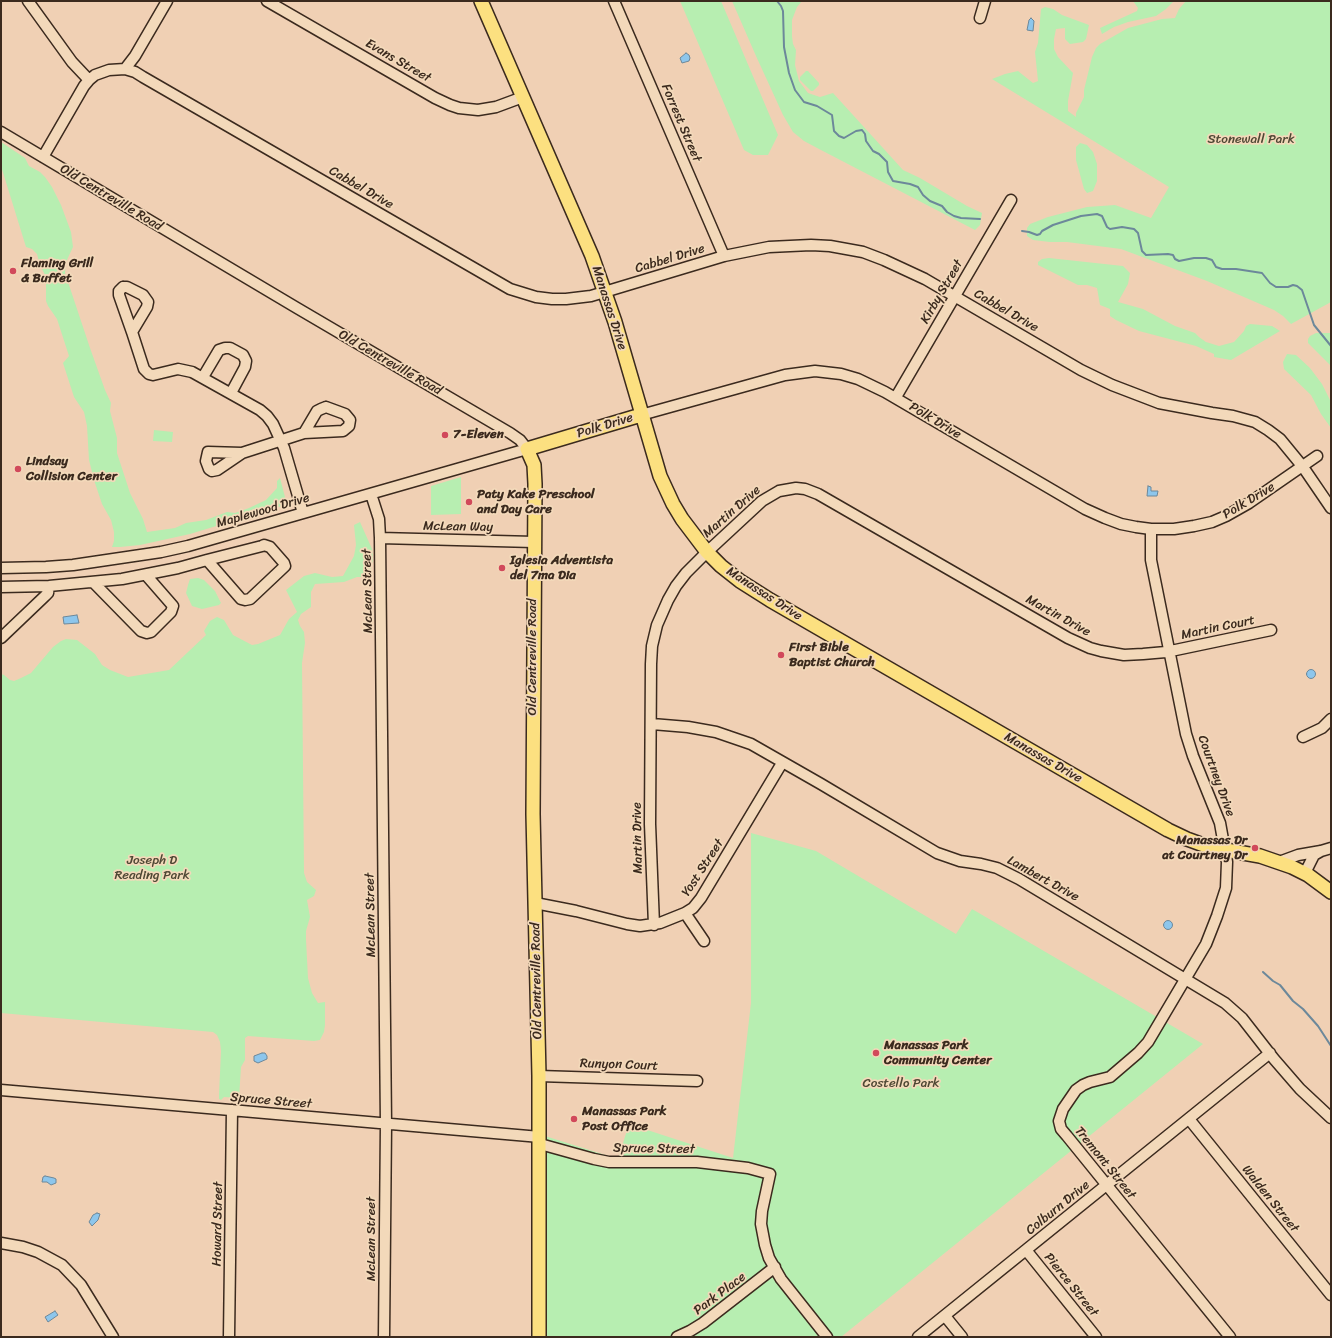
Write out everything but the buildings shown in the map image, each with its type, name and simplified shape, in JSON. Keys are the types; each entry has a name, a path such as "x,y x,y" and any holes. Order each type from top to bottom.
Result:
{"main road":[{"name":"Manassas Drive","path":"481,1 592,256 605,292 656,465 668,495 688,528 707,552 740,581 770,600 1168,830 1209,847 1260,856 1279,862 1305,873 1331,892"},
{"name":"Polk Drive","path":"527,449 641,415"},
{"name":"Old Centreville Road","path":"527,449 532,457 535,474 533,791 540,1141 538,1337"}],"street":[{"path":"28,1 72,62 89,80"},
{"path":"43,157 84,86 95,75 109,70 125,69 135,56 167,1"},
{"name":"Evans Street","path":"267,1 435,98 450,105 469,109 483,109 523,97"},
{"name":"Forrest Street","path":"614,1 724,256"},
{"path":"980,18 985,1"},
{"name":"Cabbel Drive","path":"125,69 135,72 510,289 536,297 552,299 579,298 605,292 724,256 755,249 786,245 824,245 863,252 910,271 1081,370 1112,385 1159,403 1212,414 1234,416 1255,422 1280,439 1331,508"},
{"name":"Old Centreville Road","path":"1,132 510,433 520,440 527,449"},
{"name":"Kirby Street","path":"896,398 1010,200"},
{"path":"132,332 144,369 149,374 153,375 178,369 192,372 260,410 267,416 281,440 303,513"},
{"path":"203,377 219,350 230,348 243,355 246,361 245,367 231,393"},
{"name":"Polk Drive","path":"641,415 774,377 809,372 832,372 849,376 874,386 1085,508 1121,524 1151,529 1183,528 1204,524 1219,519 1245,506 1317,456"},
{"path":"242,454 304,433"},
{"name":"Maplewood Drive","path":"1,568 46,568 132,557 168,550 527,449"},
{"name":"Martin Drive","path":"654,925 650,824 652,724 651,655 653,638 664,607 676,586 686,573 767,498 786,488 801,488 818,494 1068,638 1083,645 1101,651 1124,655 1169,651"},
{"name":"McLean Street","path":"371,494 379,519 380,538 386,1124 384,1337"},
{"name":"Courtney Drive","path":"1151,529 1151,560 1186,734 1193,756 1218,816 1228,870 1222,904 1206,944 1186,978"},
{"name":"McLean Way","path":"380,538 534,542"},
{"path":"1,588 49,586 122,579 146,575 206,560 267,545 285,566 250,599 245,600 241,599 206,560"},
{"path":"73,565 74,584"},
{"path":"93,582 141,631 147,633 150,632 171,612 173,606 146,575"},
{"path":"1,638 48,593 49,586"},
{"name":"Martin Court","path":"1169,651 1271,630"},
{"path":"1303,737 1322,728 1331,719"},
{"name":"Lambert Drive","path":"652,724 688,727 716,732 751,744 937,853 960,861 997,868 1019,879 1219,998 1242,1018 1300,1089 1331,1118"},
{"name":"Yost Street","path":"535,903 640,926 667,922 686,913 693,908 701,898 782,763"},
{"path":"1279,862 1303,853 1331,848"},
{"path":"1305,873 1314,855 1321,851"},
{"path":"686,913 704,941"},
{"name":"Tremont Street","path":"1186,978 1148,1042 1138,1053 1110,1077 1090,1082 1076,1090 1070,1097 1059,1121 1061,1129 1230,1337"},
{"name":"Colburn Drive","path":"918,1337 1270,1053"},
{"name":"Runyon Court","path":"539,1076 697,1081"},
{"name":"Spruce Street","path":"1,1090 386,1124 540,1141 594,1159 609,1162 697,1162 748,1168 770,1174 762,1211 761,1224 769,1258 775,1267"},
{"name":"Howard Street","path":"229,1337 232,1110"},
{"name":"Walden Street","path":"1189,1119 1331,1295"},
{"path":"1,1243 23,1247 38,1252 62,1265 81,1285 113,1337"},
{"name":"Pierce Street","path":"1026,1250 1096,1337"},
{"path":"775,1267 788,1289 827,1337"},
{"name":"Park Place","path":"677,1337 703,1323 775,1267"},
{"path":"945,1316 962,1337"}],"green space":[{"path":"680,1 721,1 778,135 768,155 753,155 744,150"},
{"path":"732,1 802,1 797,7 792,20 792,36 793,44 796,50 795,65 799,81 808,93 820,97 833,93 903,170 982,213 980,225 975,230 804,141 793,132 783,115"},
{"path":"1133,1 1174,1 1156,16 1128,22 1114,27 1102,34 1100,28 1137,11 1138,8"},
{"name":"Stonewall Park","path":"1186,1 1331,1 1331,302 1291,324 1274,310 1207,281 1121,249 1067,242 1033,240 1027,236 1027,228 1030,224 1048,217 1087,207 1115,205 1151,218 1169,187 992,79 1018,71 1033,83 1038,81 1035,52 1038,43 1041,9 1045,7 1053,9 1062,15 1089,25 1086,39 1083,42 1070,44 1065,39 1065,28 1056,29 1054,39 1054,49 1058,57 1073,73 1068,101 1068,111 1076,117 1076,113 1084,97 1084,90 1092,57 1096,48 1100,44 1128,28 1162,19 1175,18 1179,9"},
{"path":"808,71 819,83 813,91 811,91 800,80 800,77"},
{"path":"1,142 25,158 29,166 40,172 45,177 61,205 71,232 73,247 66,262 65,273 90,348 111,403 110,411 117,438 117,453 130,493 143,519 147,532 175,528 186,523 206,520 227,512 235,513 249,508 266,500 277,488 277,481 280,478 286,501 282,506 190,534 140,545 112,547 114,532 111,520 102,504 89,460 87,426 84,412 74,397 63,363 69,356 57,319 46,301 46,277 40,265 37,254 32,249 26,247 1,166"},
{"path":"1080,143 1087,145 1093,152 1097,164 1097,181 1093,191 1087,193 1084,189 1076,160 1076,147"},
{"path":"1049,258 1123,266 1130,273 1128,284 1118,302 1143,309 1175,326 1195,333 1206,342 1219,346 1234,342 1244,331 1246,326 1250,324 1272,326 1280,331 1231,360 1214,357 1214,354 1196,346 1139,331 1116,320 1110,316 1110,309 1100,305 1097,288 1087,285 1078,285 1038,265 1038,262 1042,259"},
{"path":"1316,333 1331,333 1331,366 1308,343 1310,336"},
{"path":"1287,354 1296,355 1310,368 1322,384 1331,402 1331,428 1321,414 1311,395 1284,369 1283,362"},
{"path":"154,430 173,432 172,442 153,441"},
{"path":"461,477 461,514 431,515 431,486"},
{"name":"Joseph D Reading Park","path":"360,522 372,549 373,559 369,577 357,577 344,582 315,584 311,592 311,607 301,614 298,620 304,632 305,643 302,663 304,873 307,882 316,890 314,896 307,900 310,917 306,931 306,940 308,978 312,993 318,1003 325,1002 325,1025 324,1032 320,1040 314,1041 248,1036 245,1038 245,1060 241,1067 239,1098 224,1097 221,1100 219,1099 220,1042 217,1035 213,1032 1,1013 1,674 14,681 31,673 53,647 66,639 77,640 95,654 102,665 128,677 169,670 206,635 204,631 210,621 217,617 224,620 233,635 252,645 280,635 289,619 297,612 286,590 304,576 315,573 332,577 343,576 354,556 356,545 354,525"},
{"path":"198,578 204,580 215,591 221,603 219,605 202,609 192,606 186,593 190,579"},
{"name":"Costello Park","path":"751,833 816,851 956,934 972,909 1203,1044 841,1337 543,1337 545,1136 618,1159 629,1124 733,1158 751,1003"}],"water":[{"path":"1031,18 1034,21 1033,31 1027,30 1029,20"},
{"path":"686,53 689,55 689,61 682,63 680,58"},
{"path":"1148,486 1151,487 1151,491 1158,491 1157,496 1147,496"},
{"path":"77,615 79,623 64,624 63,617"},
{"path":"1311,669 1316,674 1311,679 1306,674"},
{"path":"1168,920 1173,925 1168,930 1163,925"},
{"path":"265,1053 267,1059 258,1063 254,1061 254,1056"},
{"path":"45,1176 56,1179 56,1183 51,1185 47,1182 42,1182 43,1177"},
{"path":"97,1213 100,1214 98,1220 92,1226 89,1222 93,1215"},
{"path":"55,1311 58,1315 48,1322 45,1317"}],"waterway":[{"path":"777,1 783,11 784,47 789,73 795,90 804,102 817,106 832,115 834,131 839,136 844,138 856,131 862,130 865,134 866,141 873,151 879,154 887,162 888,172 893,181 918,187 923,195 930,201 942,206 947,212 954,216 980,219"},
{"path":"1022,231 1037,235 1053,225 1081,216 1097,214 1102,216 1107,227 1110,229 1122,227 1134,229 1138,233 1142,251 1146,255 1168,254 1173,255 1175,259 1179,261 1194,258 1206,258 1212,260 1216,267 1222,269 1236,269 1262,273 1270,283 1276,287 1297,286 1302,290 1314,325 1331,346"},
{"path":"1263,972 1280,985 1293,1001 1303,1009 1318,1026 1331,1046"}],"place":[{"name":"Flaming Grill & Buffet","path":"13,271"},
{"name":"7-Eleven","path":"445,435"},
{"name":"Lindsay Collision Center","path":"18,469"},
{"name":"Paty Kake Preschool and Day Care","path":"469,502"},
{"name":"Iglesia Adventista del 7ma Dia","path":"502,568"},
{"name":"First Bible Baptist Church","path":"781,655"},
{"name":"Manassas Dr at Courtney Dr","path":"1255,848"},
{"name":"Manassas Park Community Center","path":"876,1053"},
{"name":"Manassas Park Post Office","path":"574,1119"}]}
